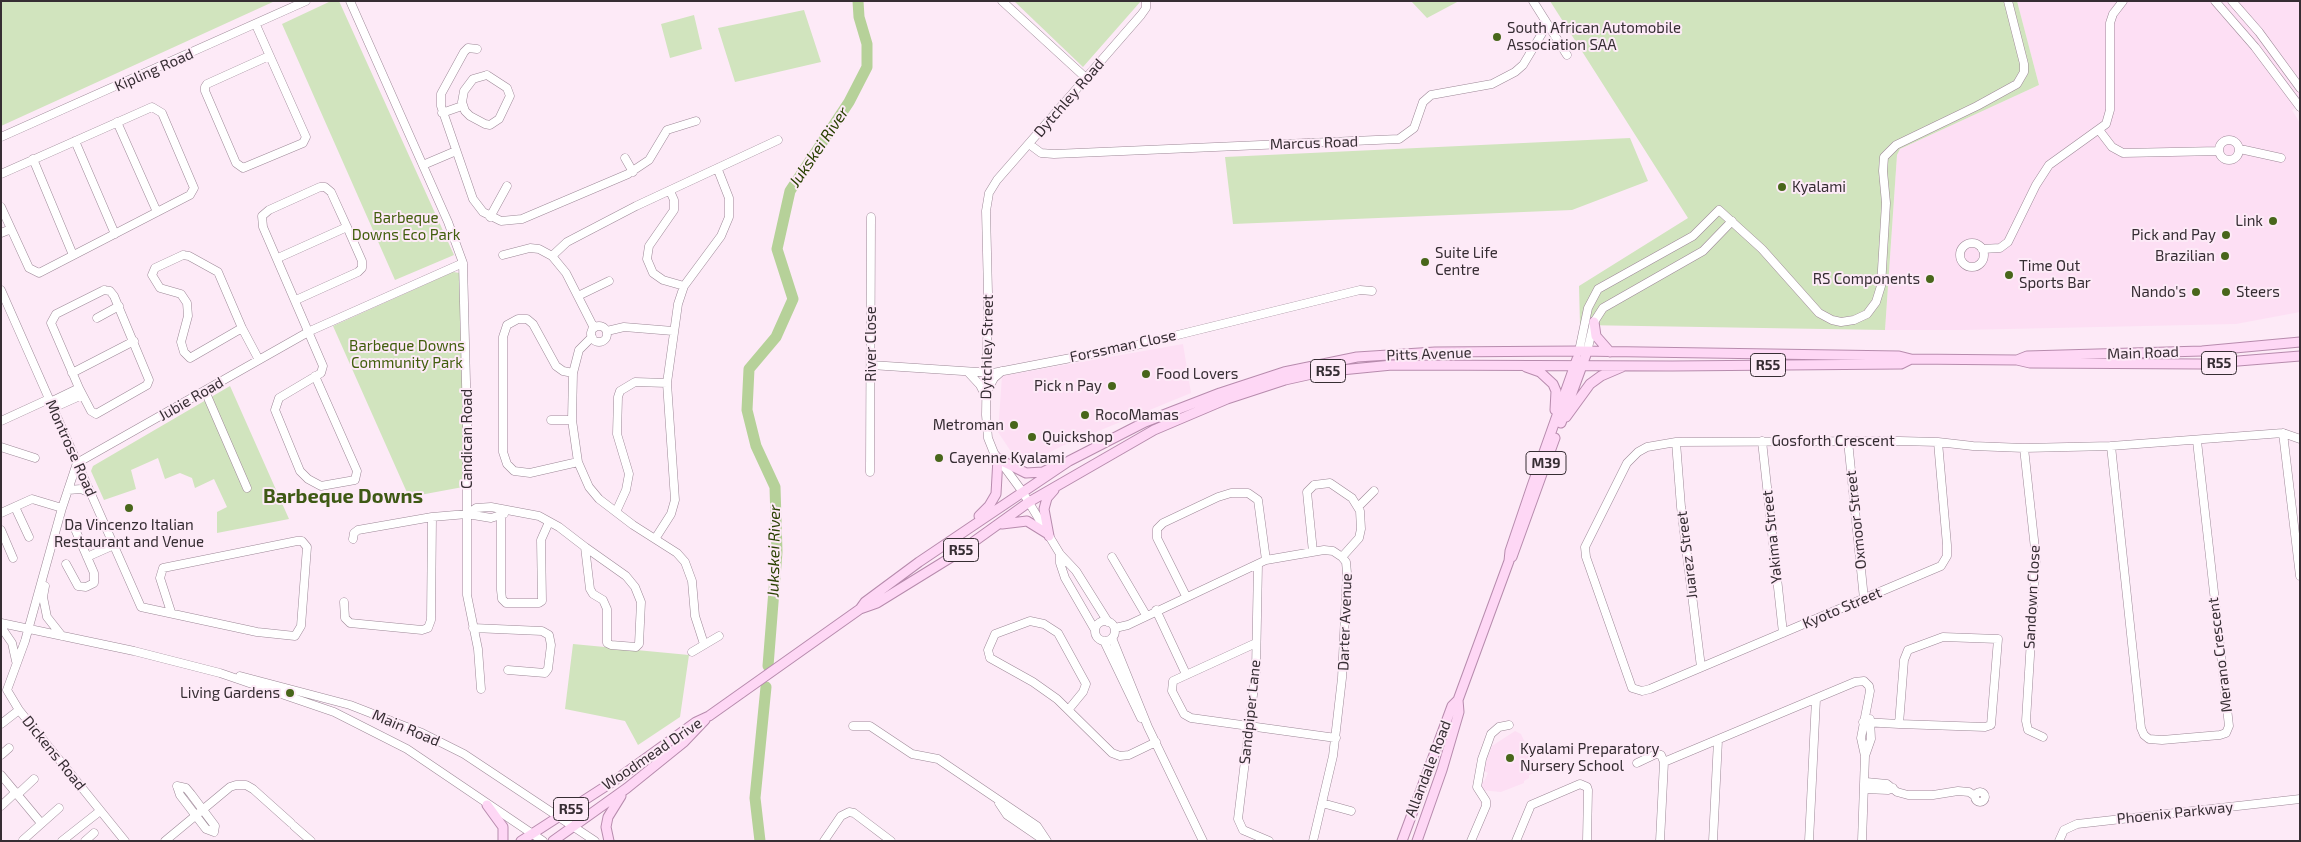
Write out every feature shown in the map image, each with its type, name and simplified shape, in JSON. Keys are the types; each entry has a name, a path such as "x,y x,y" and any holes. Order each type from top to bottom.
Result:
{"main road":[{"path":"1594,322 1596,336 1610,352"},
{"name":"Main Road","path":"2017,360 2027,356 2202,351 2297,342"},
{"name":"Pitts Avenue","path":"1022,491 1069,461 1117,435 1179,408 1262,379 1317,364 1392,354 1583,352 1864,359"},
{"name":"Allandale Road","path":"1417,841 1442,770 1459,712 1458,700 1510,551 1580,365 1583,352"},
{"name":"Main Road","path":"1864,359 1901,364 1911,360 2017,360 2030,363 2202,364 2300,356"},
{"name":"Pitts Avenue","path":"1029,502 1154,430 1188,414 1244,392 1321,372 1367,366 1518,364 1625,366 1864,359"},
{"path":"1518,364 1540,372 1553,384 1556,398 1556,426"},
{"path":"1556,426 1590,384 1601,376 1625,366"},
{"path":"963,532 989,506 996,494 998,458 1019,470 1033,473 1069,461"},
{"path":"1048,535 1044,504 1061,483"},
{"name":"Woodmead Drive","path":"860,609 865,602 1022,491"},
{"name":"Woodmead Drive","path":"521,841 559,817 696,722 709,716 860,609 877,603 1029,502"},
{"path":"994,527 1021,521 1034,524 1048,535"},
{"name":"Allandale Road","path":"1402,841 1452,706 1458,700"},
{"name":"Woodmead Drive","path":"553,841 627,788 684,742 709,716"},
{"path":"609,841 606,827 608,817 627,788"},
{"path":"487,805 503,827 503,841"}],"street":[{"name":"Kipling Road","path":"1,137 256,25 306,1"},
{"name":"Candican Road","path":"350,1 460,249 464,263 467,595 478,649 481,689"},
{"path":"1002,1 1086,78"},
{"name":"Dytchley Road","path":"989,193 997,180 1141,16 1146,8 1146,1"},
{"path":"1583,352 1588,308 1598,290 1693,236 1719,210 1775,263 1819,313 1840,322 1854,320 1867,314 1876,302 1881,286 1886,203 1883,171 1884,157 1896,145 1977,106 2017,84 2024,64 2008,1"},
{"path":"1982,249 2000,248 2008,242 2042,174 2058,156 2106,124 2110,110 2110,23 2113,14 2123,1"},
{"path":"2215,1 2255,47 2300,108"},
{"path":"2232,1 2300,88"},
{"path":"1536,2 1547,25 1567,55"},
{"path":"256,25 306,138 303,144 243,168 236,163 204,91 207,84 269,56"},
{"name":"Marcus Road","path":"1029,144 1041,153 1054,154 1399,139 1414,128 1423,102 1431,95 1492,84 1515,72 1523,65 1547,25"},
{"path":"477,49 468,48 464,52 444,86 440,100 442,113 473,199 483,212 490,217 509,222 522,219 633,172 649,160 668,130 696,121"},
{"path":"476,77 492,77 510,92 509,101 500,119 490,124 485,124 470,116 462,106 464,91 476,77"},
{"path":"442,113 462,106"},
{"path":"1,174 148,108 162,113 194,184 192,194 39,273 29,268 7,225 1,207"},
{"path":"117,122 157,212"},
{"path":"2099,130 2112,147 2122,153 2219,151"},
{"path":"552,256 566,242 636,206 718,170 778,140"},
{"path":"2219,151 2222,142 2228,140 2235,141 2240,149 2281,158"},
{"path":"75,141 115,234"},
{"path":"2219,151 2224,159 2230,160 2238,155 2240,149"},
{"path":"423,165 456,151"},
{"path":"625,158 633,172"},
{"path":"33,159 73,255"},
{"path":"655,539 672,514 675,500 668,383 673,331 684,286 722,236 729,217 729,198 718,170"},
{"path":"490,217 507,186"},
{"path":"296,300 361,270 362,261 330,192 325,187 320,187 266,212 262,223 278,258 296,300 310,331 323,370 279,398 275,406 278,419 300,471 308,479 321,486 355,480 357,471 315,376"},
{"path":"670,191 674,200 674,210 649,246 647,259 653,273 663,280 684,286"},
{"name":"Dytchley Street","path":"989,193 986,210 988,293 986,395 988,438 998,458 1022,491 1060,554"},
{"name":"River Close","path":"870,472 871,217"},
{"path":"1583,352 1599,312 1614,300 1703,251 1732,221"},
{"path":"1,233 7,225"},
{"path":"278,258 347,227"},
{"path":"503,255 530,248 539,249 552,256 566,273 578,296 594,328 592,337 579,350 573,373 572,420 578,462 594,493 616,512 677,553 688,567 692,581 695,616 704,644"},
{"path":"242,328 194,356 188,357 181,342 188,316 188,303 181,294 160,288 152,275 155,268 186,254 216,271 259,360"},
{"name":"Jubie Road","path":"78,463 310,331 464,263"},
{"path":"578,296 609,281"},
{"path":"104,290 113,293 134,341 149,377 148,384 98,414 91,411 72,373 52,328 53,318 56,314 104,290"},
{"name":"Forssman Close","path":"871,366 986,373 1002,371 1133,346 1360,290 1372,291"},
{"name":"Montrose Road","path":"2,292 141,606 171,612"},
{"path":"96,318 119,306"},
{"path":"573,373 563,371 556,366 533,324 527,319 518,319 507,325 503,337 503,452 506,464 514,471 530,473 578,462"},
{"path":"594,328 601,326 607,331"},
{"path":"607,331 618,327 632,327 673,331"},
{"path":"592,337 597,342 602,342 606,338 607,331"},
{"path":"72,373 134,341"},
{"path":"986,395 994,378 1002,371"},
{"path":"968,372 986,395"},
{"path":"616,512 626,490 629,474 617,434 618,397 620,391 635,382 668,383"},
{"path":"205,391 247,488"},
{"path":"2,423 81,392"},
{"path":"552,420 572,420"},
{"path":"2283,433 2300,576"},
{"name":"Gosforth Crescent","path":"1629,684 1586,558 1585,547 1620,476 1632,457 1647,447 1676,442 1848,441 1938,442 2024,448 2111,446 2283,433 2300,439"},
{"name":"Yakima Street","path":"1762,441 1783,633"},
{"name":"Oxmoor Street","path":"1848,441 1864,599"},
{"name":"Merano Crescent","path":"2111,446 2141,728 2146,738 2162,740 2220,735 2226,733 2229,726 2197,441"},
{"name":"Juarez Street","path":"1676,442 1681,506 1701,667"},
{"name":"Kyoto Street","path":"1629,684 1632,688 1642,691 1935,568 1945,560 1947,545 1938,442"},
{"path":"1,447 35,458"},
{"name":"Sandown Close","path":"2024,448 2036,558 2026,721 2028,730 2042,737"},
{"path":"28,629 62,508 78,463"},
{"path":"1313,552 1307,497 1311,486 1319,483 1334,484 1359,506 1361,534 1357,543 1342,557"},
{"path":"68,490 81,489 91,493"},
{"path":"1359,506 1374,491"},
{"path":"1186,596 1157,538 1157,529 1163,523 1218,497 1231,493 1248,493 1258,500 1266,560"},
{"path":"1,513 32,499 62,508"},
{"path":"15,507 29,537"},
{"path":"467,514 476,508 491,507 539,516 585,546 626,576 641,602 639,644 636,646 611,645 607,642 607,609 603,600 590,589 585,546"},
{"path":"353,539 354,533 358,530 432,517 467,514 491,518 501,516 510,511"},
{"path":"501,516 501,590 502,600 506,603 539,603 542,601 541,540 549,522"},
{"path":"344,602 345,618 350,623 422,630 428,628 431,620 432,517"},
{"path":"66,564 75,583 82,588 94,583 95,577 88,557 75,529"},
{"path":"1,530 13,558"},
{"path":"297,541 302,541 307,547 301,626 295,636 257,632 171,612 160,578 163,568 297,541"},
{"path":"88,557 114,545"},
{"name":"Darter Avenue","path":"1114,628 1266,560 1328,550 1342,557 1346,562 1347,573 1342,678 1336,738 1313,841"},
{"path":"1060,554 1076,571 1108,622 1114,628 1112,638 1148,727 1203,841"},
{"path":"1060,554 1060,563 1065,578 1098,638 1104,641 1129,694 1148,727"},
{"path":"49,557 43,597 51,624 62,636"},
{"path":"1112,557 1146,615"},
{"name":"Sandpiper Lane","path":"1258,564 1256,642 1238,824 1243,830 1269,841"},
{"path":"1156,610 1186,674"},
{"path":"1069,708 1083,692 1086,684 1058,633 1044,624 1030,620 995,634 988,650 990,658 1033,682 1069,708 1107,750 1116,755 1129,755 1156,742"},
{"path":"1095,630 1102,622 1108,622"},
{"path":"1,625 12,643 17,663"},
{"name":"Main Road","path":"1,625 62,636 220,673 334,712 374,731 407,750 543,841"},
{"path":"473,628 542,631 549,635 551,645 548,669 545,674 508,670"},
{"name":"Dickens Road","path":"28,629 8,690 10,697 125,841"},
{"path":"692,652 719,636"},
{"path":"1867,722 1899,724 1985,727 1992,725 1998,639 1943,637 1908,650 1904,660 1899,724"},
{"path":"1104,641 1112,638"},
{"path":"1256,642 1177,679 1171,686 1186,716 1336,738"},
{"name":"Main Road","path":"220,673 228,673 350,705 413,729 464,754 595,841"},
{"path":"1664,762 1855,682 1864,681 1869,686 1870,691 1867,722 1861,738 1865,756 1862,841"},
{"path":"1809,841 1816,699"},
{"path":"1,724 19,710"},
{"path":"1471,841 1486,806 1476,782 1482,759 1492,734 1499,727 1509,725"},
{"path":"853,726 870,726 912,754 938,759 1039,828 1046,841"},
{"path":"1713,841 1718,740"},
{"path":"1,755 9,748"},
{"path":"1637,763 1656,754 1661,755 1664,762 1660,841"},
{"path":"1,775 41,823"},
{"path":"1,806 34,779"},
{"path":"1526,841 1517,839 1531,805 1580,784 1587,787 1588,790 1587,841"},
{"path":"1865,786 1887,784 1897,792 1914,796 1958,791 1968,792 1975,796"},
{"path":"165,841 230,787 240,785 249,786 311,841"},
{"path":"177,786 180,796 199,813 206,829 214,832"},
{"name":"Phoenix Parkway","path":"2059,841 2064,830 2077,824 2299,799"},
{"path":"1322,803 1352,811"},
{"path":"23,840 59,808"},
{"path":"62,841 100,811"},
{"path":"824,841 842,816 849,812 891,841"},
{"path":"85,841 94,833"}],"shaded area":[{"path":"2017,1 2300,1 2300,105 2292,110 2300,123 2300,312 2236,324 1885,330 1897,155 1900,149 2039,85"},
{"path":"1183,344 1191,393 1062,446 1036,459 1018,462 998,432 1002,376"},
{"name":"Kyalami Preparatory Nursery School","path":"1515,731 1521,734 1538,771 1529,775 1529,778 1524,783 1501,792 1480,790 1480,781 1484,782 1488,773 1483,770 1492,746"}],"green space":[{"path":"1,1 275,1 1,126"},
{"name":"Barbeque Downs Eco Park","path":"331,1 339,1 454,255 395,280 282,24"},
{"path":"1014,1 1141,1 1083,67"},
{"path":"1411,1 1459,1 1427,18"},
{"name":"Kyalami","path":"1550,1 2017,1 2039,85 1900,149 1897,155 1885,330 1580,325 1579,286 1688,218"},
{"path":"804,10 821,62 735,82 718,28"},
{"path":"694,15 702,49 670,58 661,24"},
{"path":"1630,138 1648,181 1572,210 1233,224 1225,157"},
{"name":"Barbeque Downs Community Park","path":"453,272 460,273 463,279 463,487 409,497 333,326"},
{"path":"230,386 289,519 217,533 217,512 227,507 214,479 195,488 192,478 180,473 165,479 158,458 131,470 136,489 104,500 91,471 93,466"},
{"path":"573,644 689,655 680,717 638,745 625,721 565,709"}],"waterway":[{"name":"Jukskei River","path":"768,666 777,552 775,487 756,446 747,410 749,369 776,337 793,299 777,249 790,191 849,102 867,67 867,44 859,17 858,1"},
{"name":"Jukskei River","path":"760,841 755,798 766,687"}],"place":[{"name":"South African Automobile Association SAA","path":"1497,37"},
{"name":"Kyalami","path":"1782,187"},
{"name":"Link","path":"2273,221"},
{"name":"Pick and Pay","path":"2226,235"},
{"name":"Brazilian","path":"2225,256"},
{"name":"Suite Life Centre","path":"1425,262"},
{"name":"Time Out Sports Bar","path":"2009,275"},
{"name":"RS Components","path":"1930,279"},
{"name":"Nando's","path":"2196,292"},
{"name":"Steers","path":"2226,292"},
{"name":"Food Lovers","path":"1146,374"},
{"name":"Pick n Pay","path":"1112,386"},
{"name":"RocoMamas","path":"1085,415"},
{"name":"Metroman","path":"1014,425"},
{"name":"Quickshop","path":"1032,437"},
{"name":"Cayenne Kyalami","path":"939,458"},
{"name":"Da Vincenzo Italian Restaurant and Venue","path":"129,508"},
{"name":"Living Gardens","path":"290,693"},
{"name":"Kyalami Preparatory Nursery School","path":"1510,758"}],"district":[{"name":"Barbeque Downs","path":"343,496"}]}
